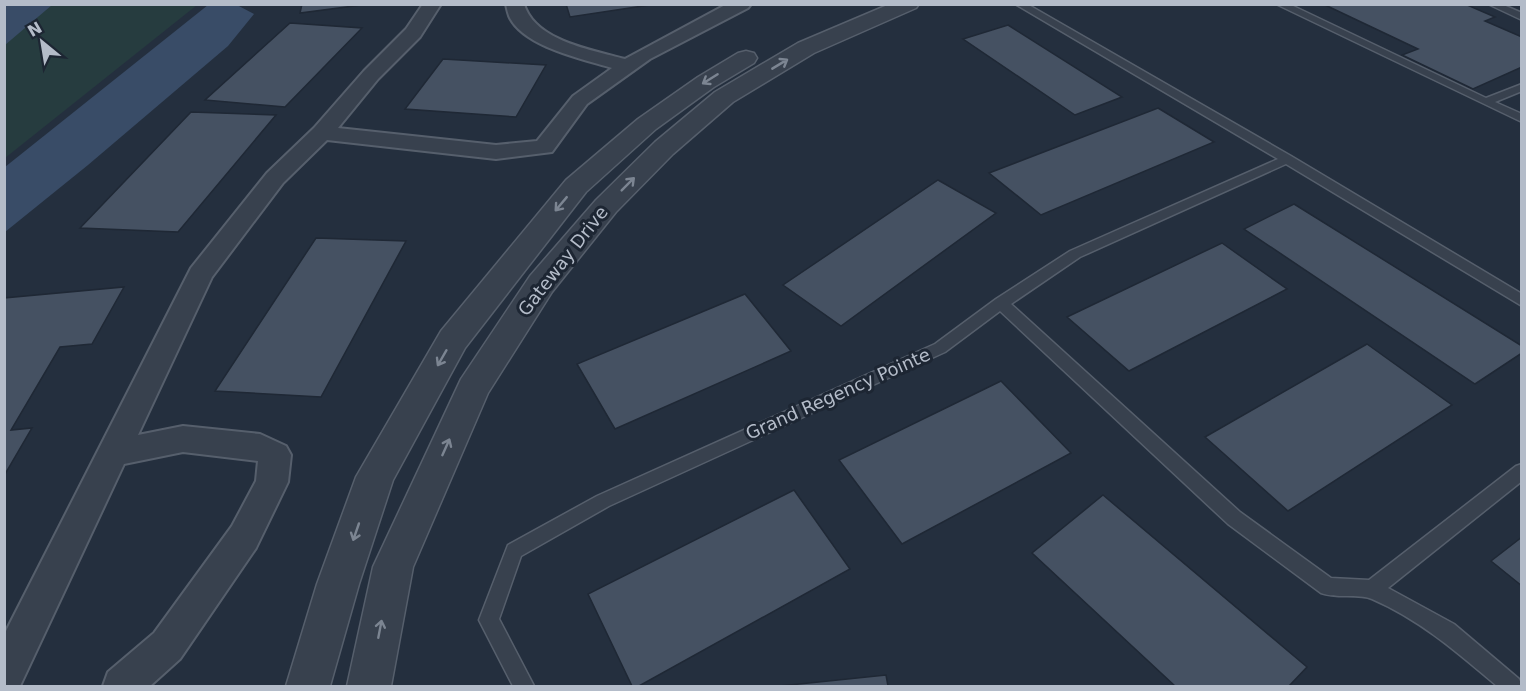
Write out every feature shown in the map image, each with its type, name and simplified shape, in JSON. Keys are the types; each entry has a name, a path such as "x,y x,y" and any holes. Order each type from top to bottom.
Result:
{"street":[{"path":"4,677 200,274 275,178 322,133 371,75 412,33 432,4"},
{"path":"515,4 520,19 538,35 627,66"},
{"path":"322,133 496,152 544,147 580,100 627,66 643,55 742,4"},
{"name":"Gateway Drive","path":"308,687 338,584 375,477 453,340 527,245 576,186 647,124 706,82 783,36 855,4"},
{"name":"Gateway Drive","path":"369,687 393,567 472,388 541,284 615,197 664,148 724,98 806,48 909,4"},
{"path":"113,453 183,439 260,447 275,455 272,482 244,537 166,646 122,687"}],"lane":[{"path":"1019,4 1287,159 1521,300"},
{"path":"1280,4 1521,119"},
{"path":"1492,4 1521,16"},
{"path":"1486,102 1521,87"},
{"name":"Grand Regency Pointe","path":"524,687 489,620 514,551 603,501 940,348 1001,303 1075,254 1287,159"},
{"path":"1001,303 1234,518 1328,587 1372,590 1447,631 1512,687"},
{"path":"1372,590 1521,471"}],"green space":[{"path":"5,5 197,5 5,158"}],"water":[{"path":"5,4 52,4 52,5 5,45"},
{"path":"208,5 237,5 254,14 228,46 5,232 5,167"}],"building":[{"path":"302,4 369,4 300,13"},
{"path":"566,4 656,4 570,17"},
{"path":"1323,4 1465,4 1495,17 1485,21 1522,37 1522,67 1473,89 1402,55 1418,49"},
{"path":"290,23 362,28 285,107 205,100"},
{"path":"1008,25 1122,97 1075,115 963,39"},
{"path":"443,59 546,65 516,117 405,109"},
{"path":"1158,108 1214,142 1041,215 989,173"},
{"path":"191,112 276,115 178,232 80,228"},
{"path":"938,180 996,213 841,326 783,285"},
{"path":"1294,204 1522,346 1522,353 1475,384 1244,229"},
{"path":"316,238 406,241 321,397 215,391"},
{"path":"1222,243 1287,289 1129,371 1067,317"},
{"path":"124,287 92,344 60,347 11,430 32,428 4,476 4,298"},
{"path":"745,294 791,351 615,429 577,364"},
{"path":"1367,344 1452,405 1288,511 1205,437"},
{"path":"1001,381 1071,453 902,544 839,460"},
{"path":"794,490 850,569 639,686 632,686 588,594"},
{"path":"1103,495 1307,667 1289,686 1175,686 1032,553"},
{"path":"1522,537 1522,586 1491,561"},
{"path":"886,675 888,686 780,686"}]}
